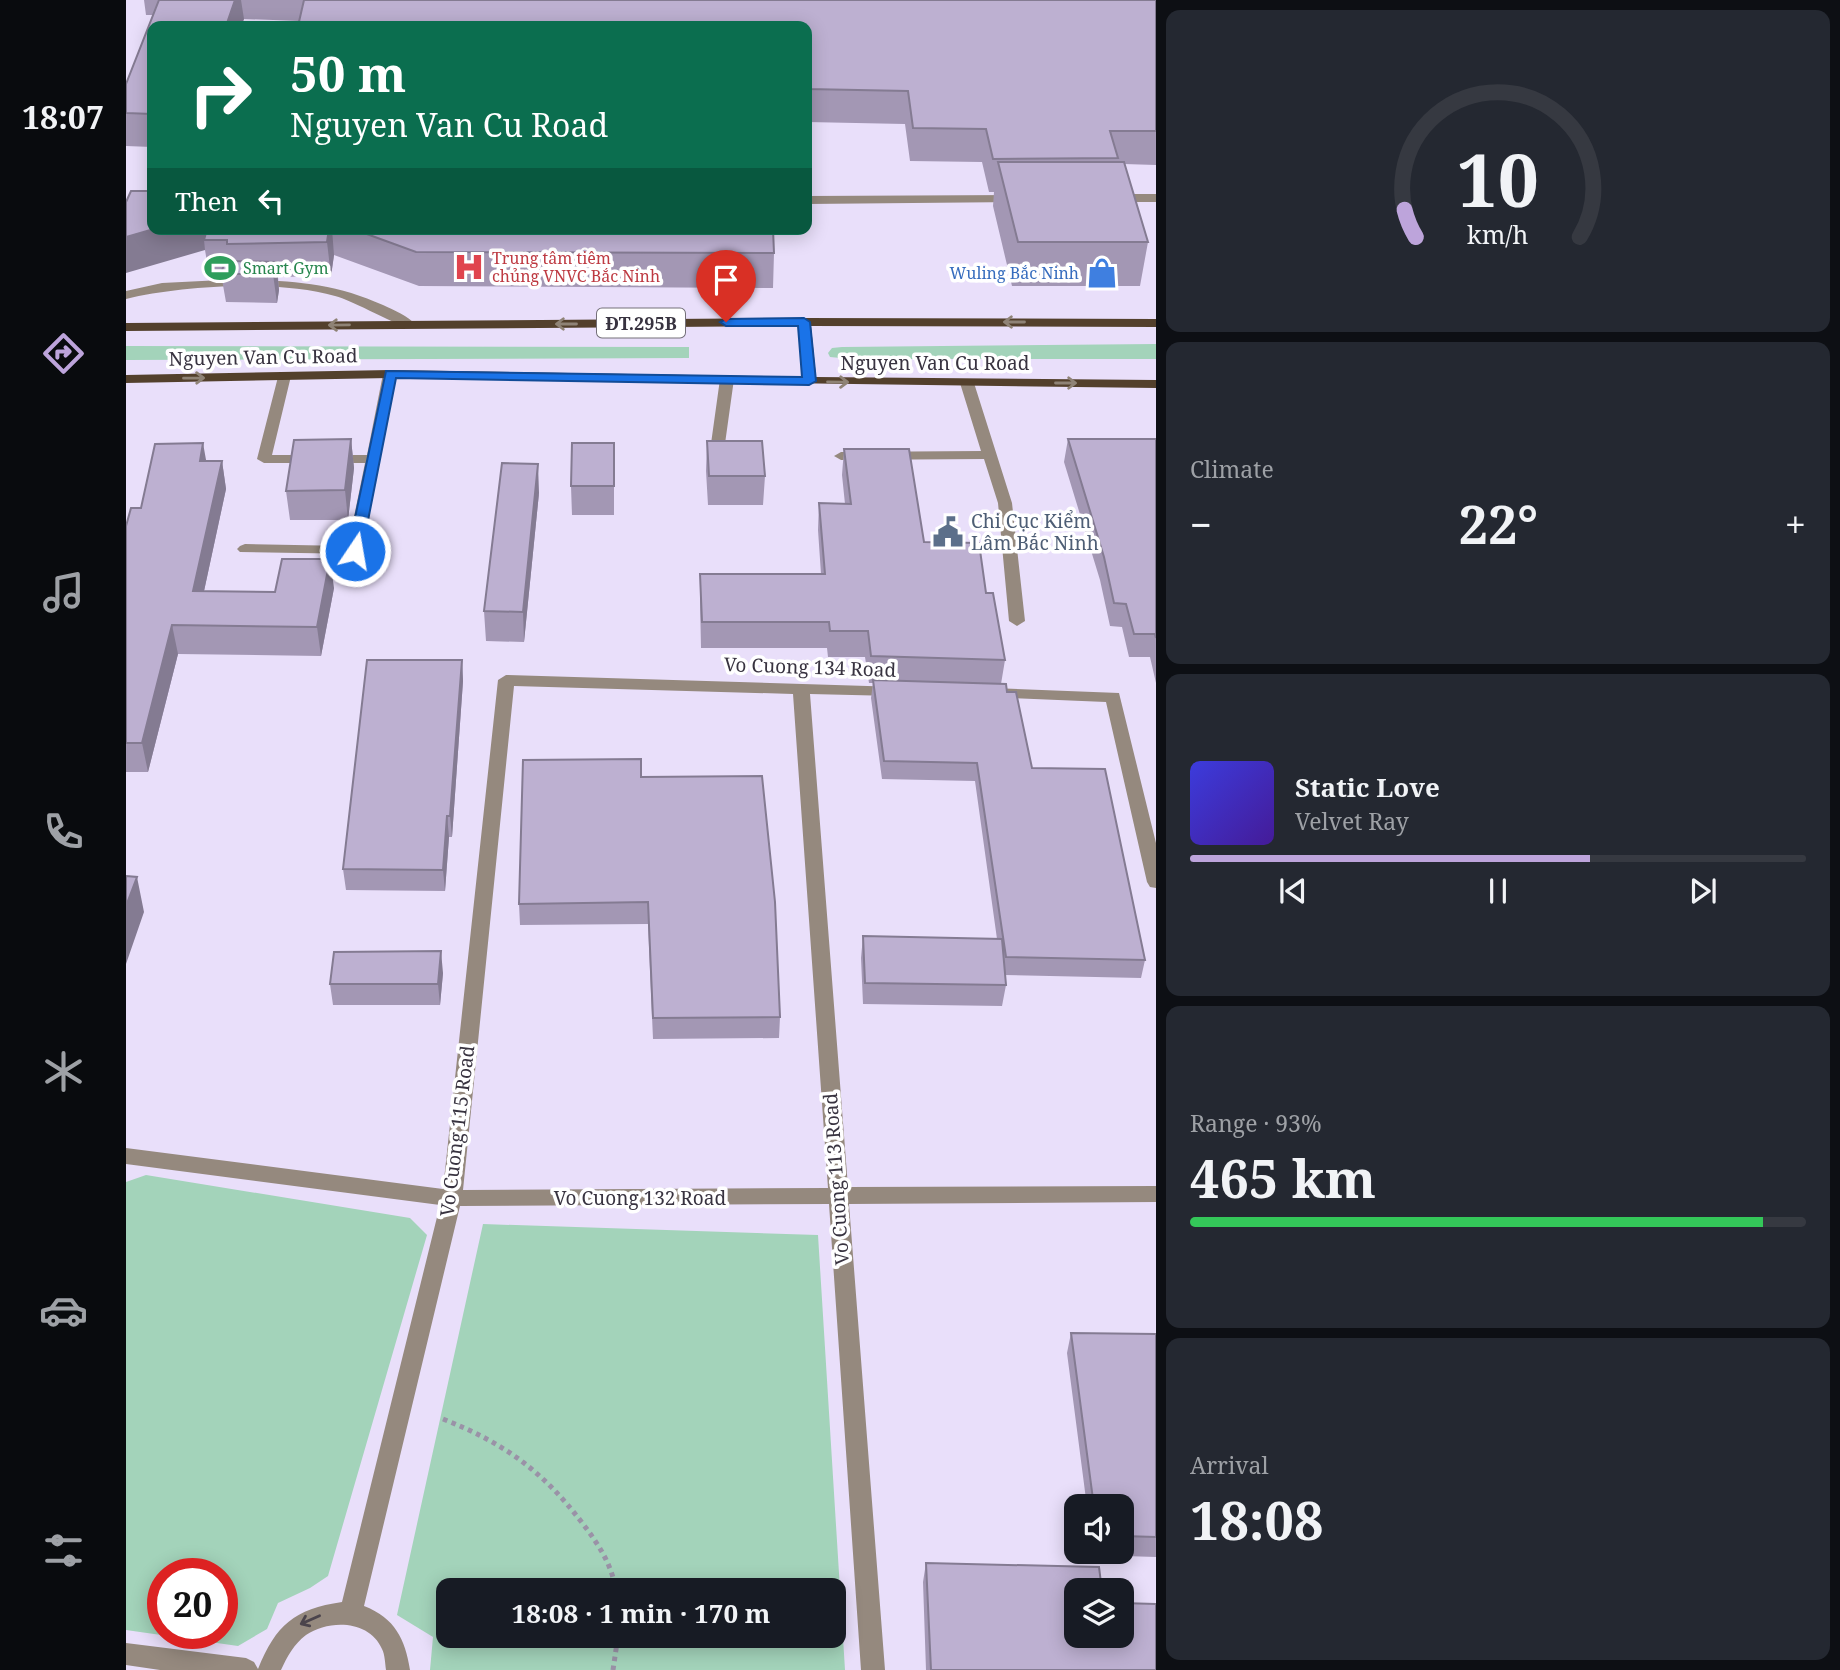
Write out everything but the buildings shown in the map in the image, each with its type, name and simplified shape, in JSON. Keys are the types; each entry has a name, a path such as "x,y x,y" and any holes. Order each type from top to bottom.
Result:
{"main road":[{"name":"Nguyen Van Cu Road","path":"126,327 804,322 1156,323"},
{"path":"804,322 809,381"},
{"name":"Nguyen Van Cu Road","path":"126,379 390,374 1156,384"}],"street":[{"path":"1100,199 1156,198"},
{"path":"812,200 1030,199"},
{"path":"126,295 176,285 298,284 325,287 360,298 409,325"},
{"path":"245,550 355,551 390,374"},
{"path":"284,376 264,460 374,459"},
{"path":"716,458 727,379"},
{"path":"967,383 1005,503 1017,621"},
{"path":"841,456 989,455"},
{"name":"Vo Cuong 134 Road","path":"506,680 910,691"},
{"name":"Vo Cuong 115 Road","path":"351,1613 452,1198 506,680"},
{"name":"Vo Cuong 113 Road","path":"801,688 873,1670"},
{"path":"978,693 1113,696 1156,882"},
{"name":"Vo Cuong 132 Road","path":"126,1156 452,1198 1156,1194"},
{"path":"269,1670 278,1647 297,1626 314,1617 332,1613 351,1613 384,1630 394,1645 398,1670"},
{"path":"126,1654 246,1670"}],"path":[{"path":"443,1419 495,1440 531,1466 560,1492 596,1541 615,1578"},
{"path":"613,1670 616,1648"}],"green space":[{"path":"1156,344 1156,359 851,359 830,357 828,353 832,348 842,347"},
{"path":"126,346 689,347 689,358 126,360"},
{"path":"146,1175 410,1218 427,1235 328,1576 278,1603 267,1629 238,1646 238,1558 147,1558 147,1633 126,1630 126,1182"},
{"path":"483,1224 818,1235 839,1578 436,1578 436,1648 844,1648 845,1670 430,1670 433,1637 397,1615"}],"place":[{"name":"Trung tâm tiêm chủng VNVC Bắc Ninh","path":"469,267"},
{"name":"Smart Gym","path":"220,268"},
{"name":"Wuling Bắc Ninh","path":"1102,273"},
{"name":"Chi Cục Kiểm Lâm Bắc Ninh","path":"948,532"}],"route":[{"path":"355,551 390,388 390,374 809,381 804,322 726,322"}]}
